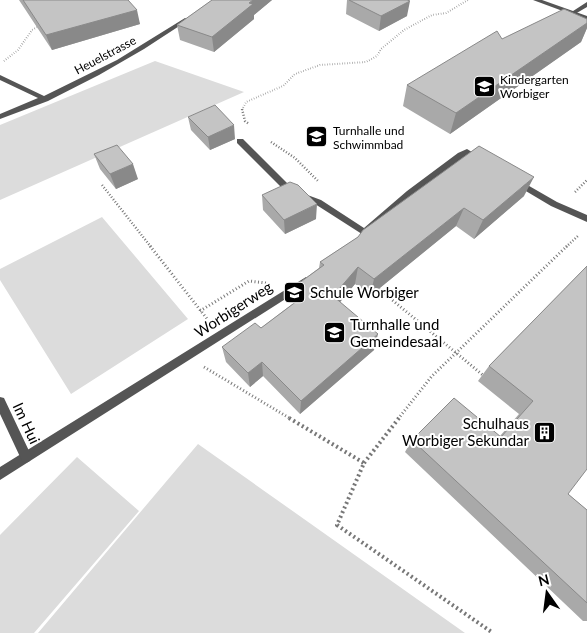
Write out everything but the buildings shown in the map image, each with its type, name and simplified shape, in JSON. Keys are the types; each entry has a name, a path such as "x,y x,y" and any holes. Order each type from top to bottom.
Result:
{"street":[{"path":"536,0 587,18"},
{"path":"573,13 587,4"},
{"name":"Heuelstrasse","path":"0,117 45,99 110,68 194,14"},
{"path":"0,77 45,99"},
{"path":"240,141 291,192 318,202 363,236 370,225 467,152 491,166"},
{"path":"507,176 554,204 587,219"},
{"name":"Worbigerweg","path":"0,474 312,277"},
{"name":"Im Hui","path":"0,402 26,457"}],"path":[{"path":"250,126 245,121 242,110 246,102 283,86 295,74 320,65 366,62 377,56 381,49 404,30 432,15 446,13 468,0"},
{"path":"0,64 18,50 32,30 41,25"},
{"path":"269,141 295,158 321,184"},
{"path":"102,185 200,311 243,284"},
{"path":"493,633 337,525 364,463 432,376 580,233"},
{"path":"379,289 484,376"},
{"path":"187,357 364,463"}],"shaded area":[{"path":"155,61 244,92 0,200 0,125"},
{"path":"102,217 188,319 71,394 0,280 0,269"},
{"path":"198,444 465,633 38,633"},
{"path":"77,457 139,511 34,633 0,633 0,535"}],"place":[{"name":"Kindergarten Worbiger","path":"484,86"},
{"name":"Turnhalle und Schwimmbad","path":"317,137"},
{"name":"Schule Worbiger","path":"294,292"},
{"name":"Turnhalle und Gemeindesaal","path":"334,333"},
{"name":"Schulhaus Worbiger Sekundar","path":"545,432"}]}
